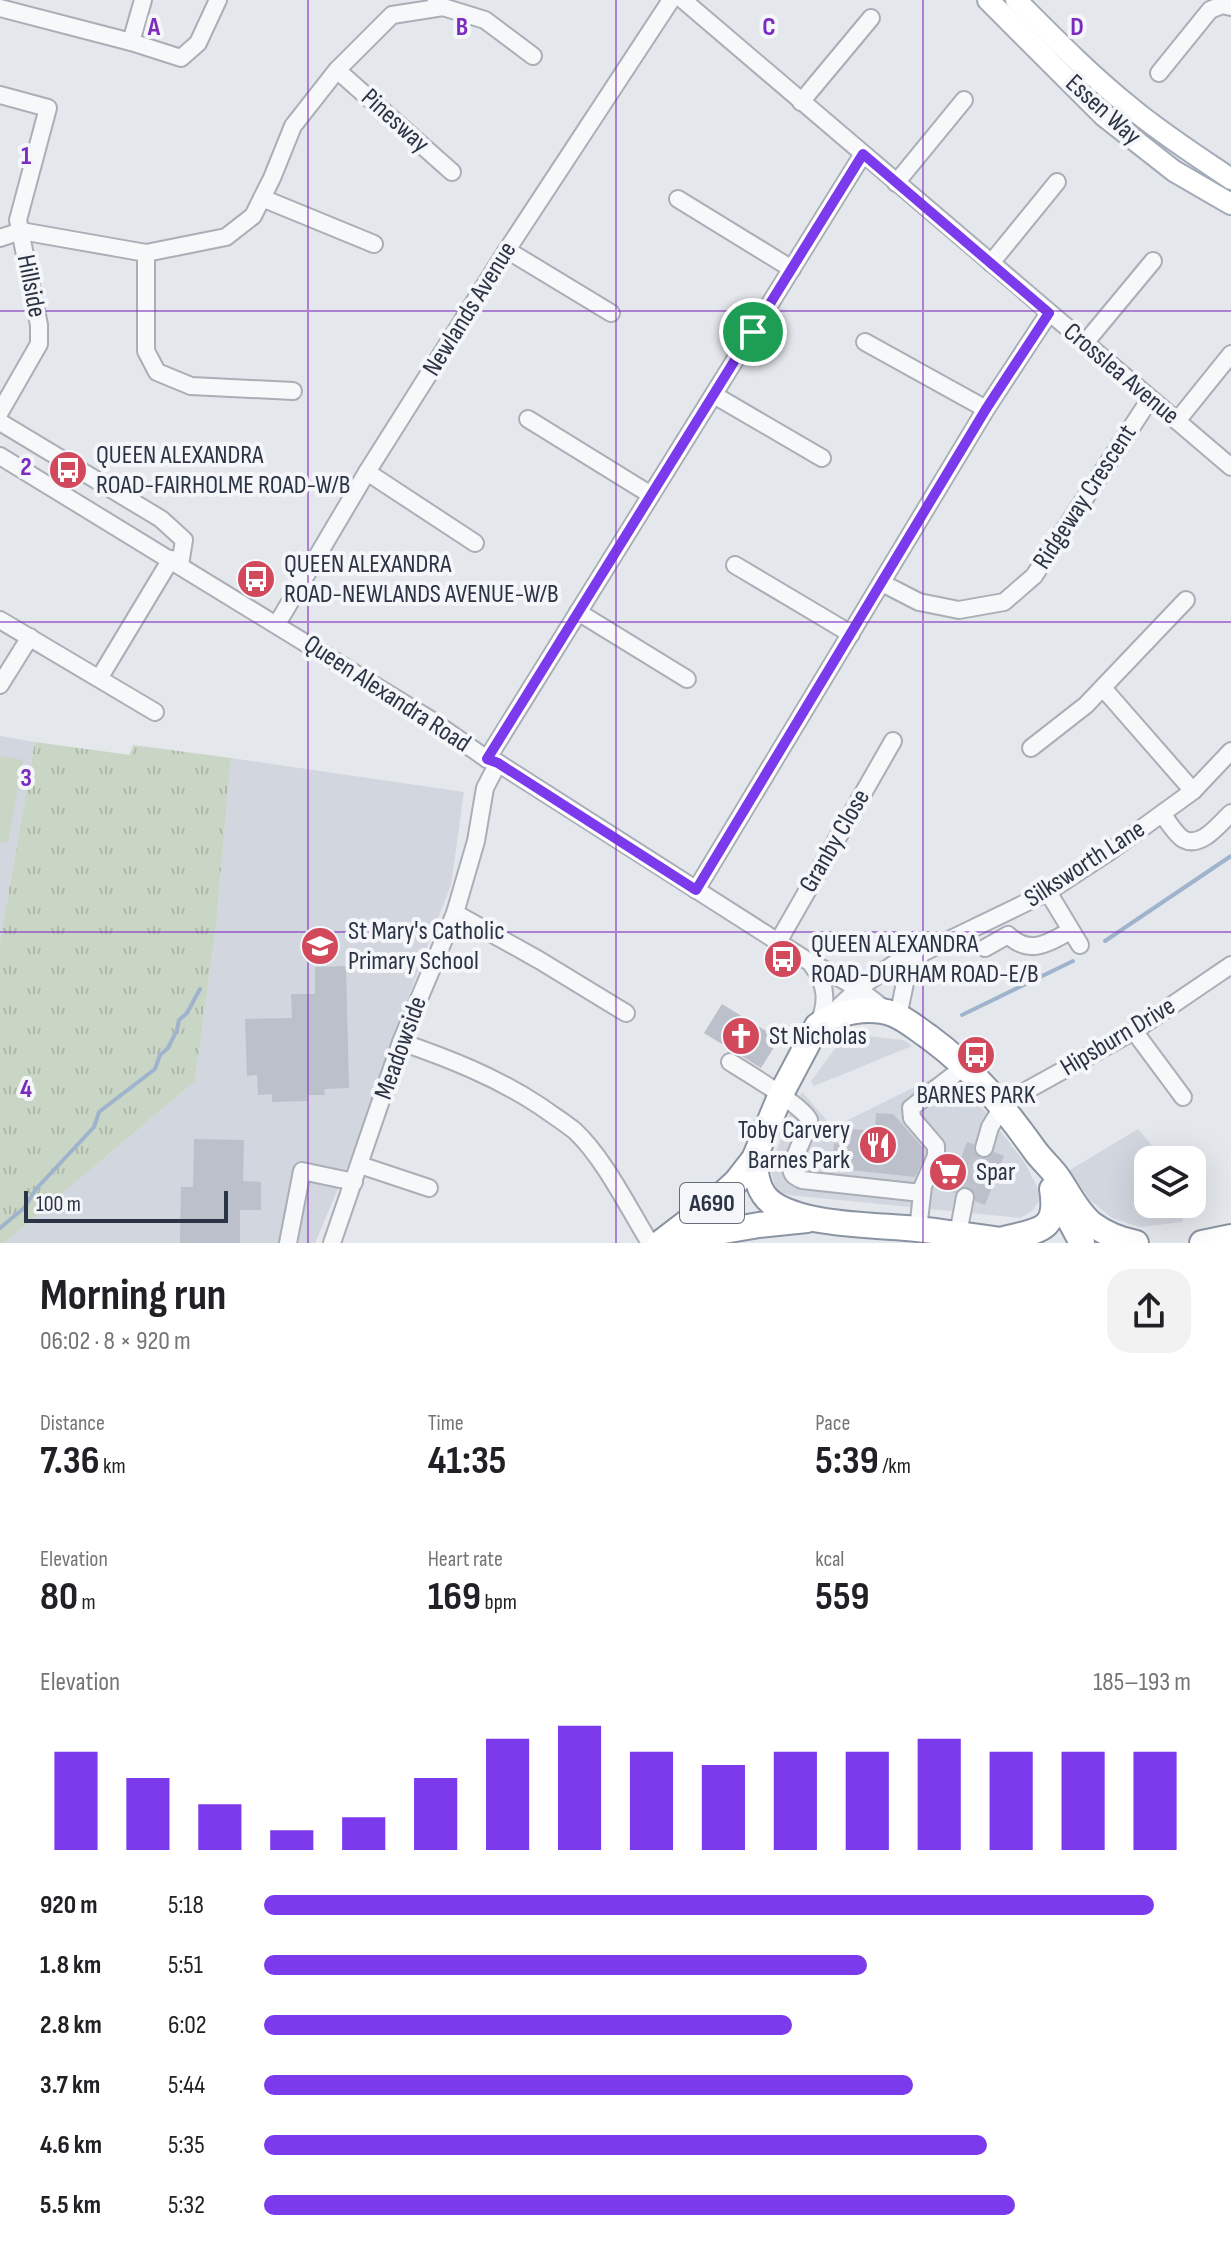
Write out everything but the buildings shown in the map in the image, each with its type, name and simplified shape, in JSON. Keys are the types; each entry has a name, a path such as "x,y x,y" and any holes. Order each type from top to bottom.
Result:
{"highway":[{"path":"822,1022 859,1011 894,1015"},
{"name":"A690","path":"894,1015 965,1066 1003,1106 1055,1174 1079,1212 1092,1224 1136,1243"},
{"name":"A690","path":"658,1242 715,1201 736,1182 754,1159 781,1094 822,1022"},
{"name":"A690","path":"1038,1154 1082,1243"},
{"name":"A690","path":"754,1159 761,1192 787,1211 818,1219 1009,1242 1039,1229 1052,1218 1055,1209 1051,1183"},
{"name":"A690","path":"658,1242 724,1236 818,1219"},
{"path":"1202,1243 1231,1237"}],"main road":[{"name":"Essen Way","path":"988,0 1104,116 1174,171 1231,204"},
{"name":"Essen Way","path":"1016,0 1075,59 1131,108 1231,179"}],"street":[{"path":"131,42 143,0"},
{"path":"0,8 181,58 198,43 218,0"},
{"name":"Newlands Avenue","path":"277,624 367,472 507,250 671,0"},
{"path":"0,238 21,231 146,253 226,237 253,216 293,126 337,70 396,8 439,4 485,20 533,56"},
{"name":"Crosslea Avenue","path":"694,4 801,102 1231,467"},
{"path":"1159,73 1210,10 1222,5 1231,7"},
{"path":"801,102 871,18"},
{"name":"Pinesway","path":"337,70 452,172"},
{"name":"Hillside","path":"0,95 48,108 18,220 39,325 39,344 0,412"},
{"path":"896,183 964,100"},
{"name":"Meadowside","path":"332,1243 401,1042 455,913 476,841 493,761 578,612 863,154"},
{"path":"991,263 1057,182"},
{"path":"262,198 374,244"},
{"path":"678,199 792,269"},
{"path":"507,250 611,313"},
{"path":"146,253 146,351 157,372 191,386 293,391"},
{"path":"1085,343 1153,261"},
{"path":"696,890 986,409 1049,313"},
{"path":"865,342 986,409"},
{"path":"1177,421 1231,354"},
{"path":"714,395 822,458"},
{"name":"Ridgeway Crescent","path":"882,583 919,602 959,610 1004,602 1034,576 1150,399"},
{"path":"528,419 651,495"},
{"path":"0,422 161,519 184,540 176,562 100,677"},
{"name":"Queen Alexandra Road","path":"0,456 431,720 811,963 859,988 894,1015"},
{"path":"367,472 475,543"},
{"path":"735,565 851,634"},
{"path":"1031,748 1086,705 1186,600"},
{"path":"578,612 687,679"},
{"path":"0,620 155,712"},
{"path":"0,685 30,637"},
{"path":"1103,688 1193,791"},
{"name":"Granby Close","path":"778,942 893,741"},
{"name":"Silksworth Lane","path":"822,1022 859,988 894,964 1048,892 1193,791 1231,751"},
{"path":"1162,814 1182,839 1192,841 1201,840 1231,813"},
{"path":"985,948 1008,935 1016,943 1028,947 1075,938 1048,892"},
{"path":"455,913 626,1013"},
{"path":"894,1015 906,978 922,953"},
{"path":"811,963 821,976 823,985 822,1022"},
{"name":"Hipsburn Drive","path":"1003,1106 1134,1031 1228,972"},
{"path":"1134,1031 1183,1097"},
{"path":"401,1042 488,1075 575,1132 658,1242"},
{"path":"730,1062 781,1094 806,1115 809,1121 791,1166 794,1176 802,1180 921,1193"},
{"path":"918,1229 921,1193 936,1156 936,1146 912,1118 911,1108 965,1066"},
{"path":"984,1148 990,1127 1003,1106"},
{"path":"360,1165 429,1188"},
{"path":"288,1243 302,1171 354,1182"},
{"path":"958,1234 965,1197"},
{"path":"715,1201 724,1236"}],"shaded area":[{"path":"0,736 35,742 0,941"},
{"name":"St Mary's Catholic Primary School","path":"231,758 464,792 451,885 360,1136 315,1243 4,1243 195,1081 216,927"},
{"path":"856,1035 903,1040 912,1046 814,1086 811,1081 834,1050 848,1037"},
{"path":"945,1072 985,1111 1025,1163 1037,1187 1039,1201 1032,1211 1020,1218 789,1195 777,1191 771,1172 791,1110 802,1092 825,1118 830,1129"},
{"path":"1138,1129 1152,1146 1134,1146 1134,1218 1182,1218 1183,1222 1140,1227 1112,1218 1090,1200 1070,1170"}],"green space":[{"path":"35,742 130,755 133,745 231,758 216,927 195,1081 4,1243 0,1243 0,941"},
{"path":"0,756 23,760 8,843 0,842"}],"waterway":[{"path":"1105,941 1231,856"},
{"path":"962,1015 1073,961"},
{"path":"0,1228 24,1208 36,1189 94,1127 99,1112 155,1069 160,1055 168,1048 177,1030 179,1020 187,1013 200,989"}],"tunnel":[{"path":"965,1197 984,1148"}],"place":[{"name":"QUEEN ALEXANDRA ROAD-FAIRHOLME ROAD-W/B","path":"68,470"},
{"name":"QUEEN ALEXANDRA ROAD-NEWLANDS AVENUE-W/B","path":"256,579"},
{"name":"St Mary's Catholic Primary School","path":"320,946"},
{"name":"QUEEN ALEXANDRA ROAD-DURHAM ROAD-E/B","path":"783,959"},
{"name":"St Nicholas","path":"741,1036"},
{"name":"BARNES PARK","path":"976,1055"},
{"name":"Toby Carvery Barnes Park","path":"878,1145"},
{"name":"Spar","path":"948,1172"}],"route":[{"path":"863,154 1049,313 986,409 696,890 498,763 487,759 753,332 863,154"}]}
